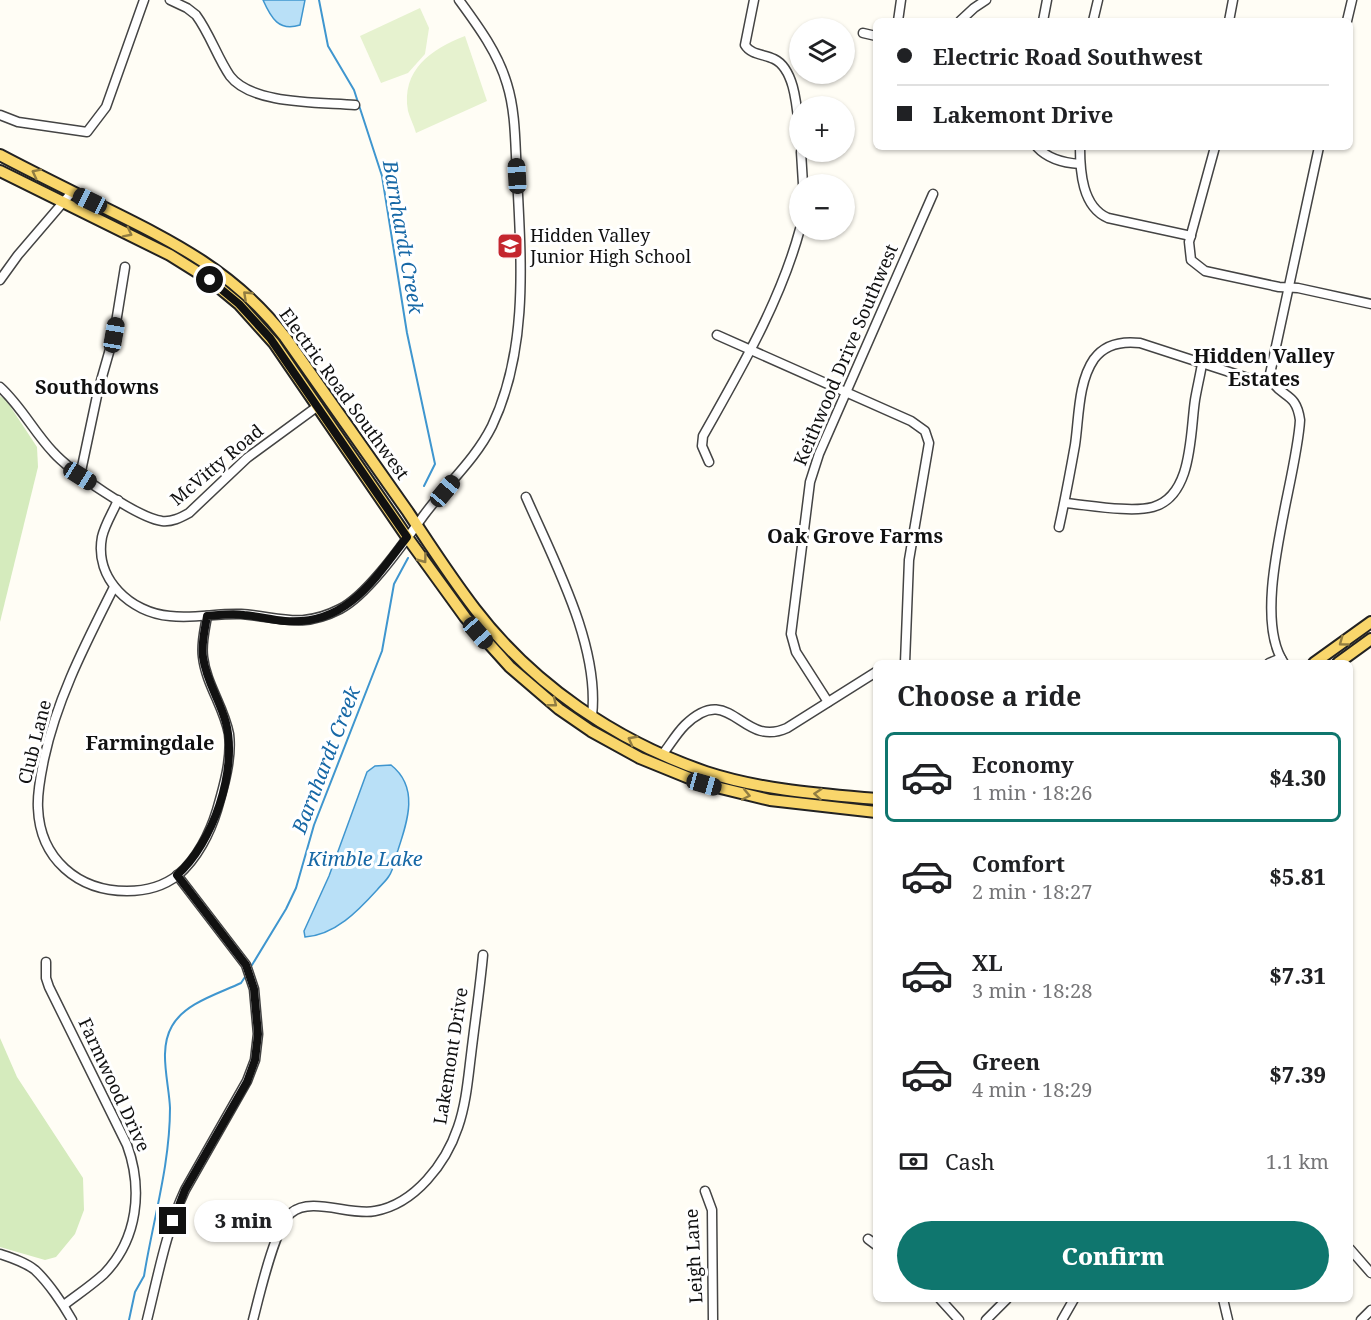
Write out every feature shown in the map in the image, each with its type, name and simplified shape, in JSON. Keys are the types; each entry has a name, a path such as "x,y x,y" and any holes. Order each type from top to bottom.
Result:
{"main road":[{"name":"Electric Road Southwest","path":"0,155 198,256 249,296 285,337 476,610 502,641 543,680 616,731 662,755 708,772 771,788 873,799"},
{"name":"Electric Road Southwest","path":"0,171 170,255 191,267 239,304 270,338 465,617 510,667 560,709 609,742 675,774 734,792 801,805 873,812"},
{"path":"1318,660 1371,622"},
{"path":"1342,660 1371,639"}],"street":[{"path":"0,115 18,122 87,132 106,107 144,0"},
{"path":"170,0 188,8 196,15 233,79 249,91 272,98 354,105"},
{"path":"118,500 105,529 101,549 104,567 114,587 126,599 149,611 170,616 243,614 284,621 312,620 346,606 366,588 475,455 493,423 507,384 512,361 520,297 519,222 514,130 508,87 491,48 459,0"},
{"path":"754,0 745,45 750,51 773,59 785,68 795,96"},
{"path":"898,18 901,0"},
{"path":"964,18 986,0"},
{"path":"1044,18 1047,0"},
{"path":"1094,18 1098,0"},
{"path":"1230,18 1233,0"},
{"path":"1348,18 1352,0"},
{"path":"863,33 873,35"},
{"path":"1041,150 1050,158 1080,164"},
{"path":"1080,150 1080,164 1088,198 1102,215 1191,236"},
{"path":"1214,150 1191,236 1189,254 1191,260 1199,268 1279,287 1289,287 1371,304"},
{"path":"1282,660 1273,633 1271,613 1273,584 1300,420 1299,410 1294,400 1271,380 1270,374 1318,150"},
{"path":"0,280 18,255 72,192"},
{"name":"Keithwood Drive Southwest","path":"828,702 796,652 791,628 810,482 819,454 933,194"},
{"path":"709,462 702,446 703,436 752,350 783,278 796,240"},
{"path":"80,476 98,391 114,335 125,267"},
{"path":"717,334 911,421 925,431 928,437 909,560 905,660"},
{"path":"1059,527 1086,377 1099,353 1114,344 1131,342 1254,380 1271,380"},
{"path":"1065,503 1140,509 1154,507 1168,499 1181,481 1187,461 1202,364"},
{"name":"McVitty Road","path":"0,387 52,452 80,476 141,513 167,522 180,518 194,508 247,458 318,406"},
{"path":"526,497 584,634 593,690 592,716"},
{"name":"Club Lane","path":"114,587 73,672 52,726 41,777 38,807 45,840 60,863 72,875 89,885 109,890 132,891 156,886 177,875 195,856 211,828 227,766 229,744 227,728 203,657 207,616"},
{"path":"662,755 683,728 704,712 727,711 755,730 772,733 787,728 873,674"},
{"path":"147,1320 168,1234 177,1208 247,1082 256,1050 257,1013 251,976 232,945 177,875"},
{"name":"Lakemont Drive","path":"253,1320 281,1226 292,1212 314,1206 359,1212 381,1210 392,1206 408,1197 425,1182 447,1153 462,1114 483,955"},
{"name":"Farmwood Drive","path":"46,962 46,978 49,987 127,1145 134,1167 136,1189 133,1222 120,1253 102,1276 64,1305"},
{"name":"Leigh Lane","path":"705,1191 712,1210 713,1320"},
{"path":"868,1239 873,1243"},
{"path":"1353,1252 1371,1273"},
{"path":"0,1254 15,1259 34,1270 64,1305 72,1320"},
{"path":"943,1302 959,1320"},
{"path":"986,1320 1004,1302"},
{"path":"1062,1320 1072,1302"},
{"path":"1224,1302 1228,1320"},
{"path":"1361,1320 1371,1310"}],"green space":[{"path":"420,8 429,28 425,54 408,73 381,83 360,36"},
{"path":"465,36 487,101 416,133 408,111 407,97 414,73 421,63 441,47"},
{"path":"0,396 6,400 37,447 38,467 0,622"},
{"path":"0,1038 17,1077 83,1178 84,1210 75,1234 56,1257 45,1260 0,1247"}],"water":[{"path":"263,0 305,0 300,25 286,27 281,25 273,18"},
{"name":"Kimble Lake","path":"391,765 405,783 409,804 408,816 391,873 370,898 345,921 326,932 305,937 304,931 329,876 367,772 375,766"}],"waterway":[{"name":"Barnhardt Creek","path":"319,0 328,46 354,90 382,176 407,333 435,464 424,486"},
{"name":"Barnhardt Creek","path":"252,965 296,888 314,825 382,651 394,584 408,558"},
{"name":"Barnhardt Creek","path":"129,1320 135,1292 144,1276 167,1150 170,1108 165,1056 168,1035 172,1026 185,1011 241,983 245,977"}],"place":[{"name":"Hidden Valley Junior High School","path":"510,246"}],"district":[{"name":"Hidden Valley Estates","path":"1264,368"},
{"name":"Southdowns","path":"97,387"},
{"name":"Oak Grove Farms","path":"855,536"},
{"name":"Farmingdale","path":"150,743"}],"route":[{"path":"173,1221 185,1190 247,1082 255,1060 258,1034 254,989 246,965 177,875 195,856 211,828 227,766 229,734 203,657 202,648 207,616 243,614 298,621 312,620 327,615 346,606 362,593 407,537 270,338 239,304 210,280"}]}
